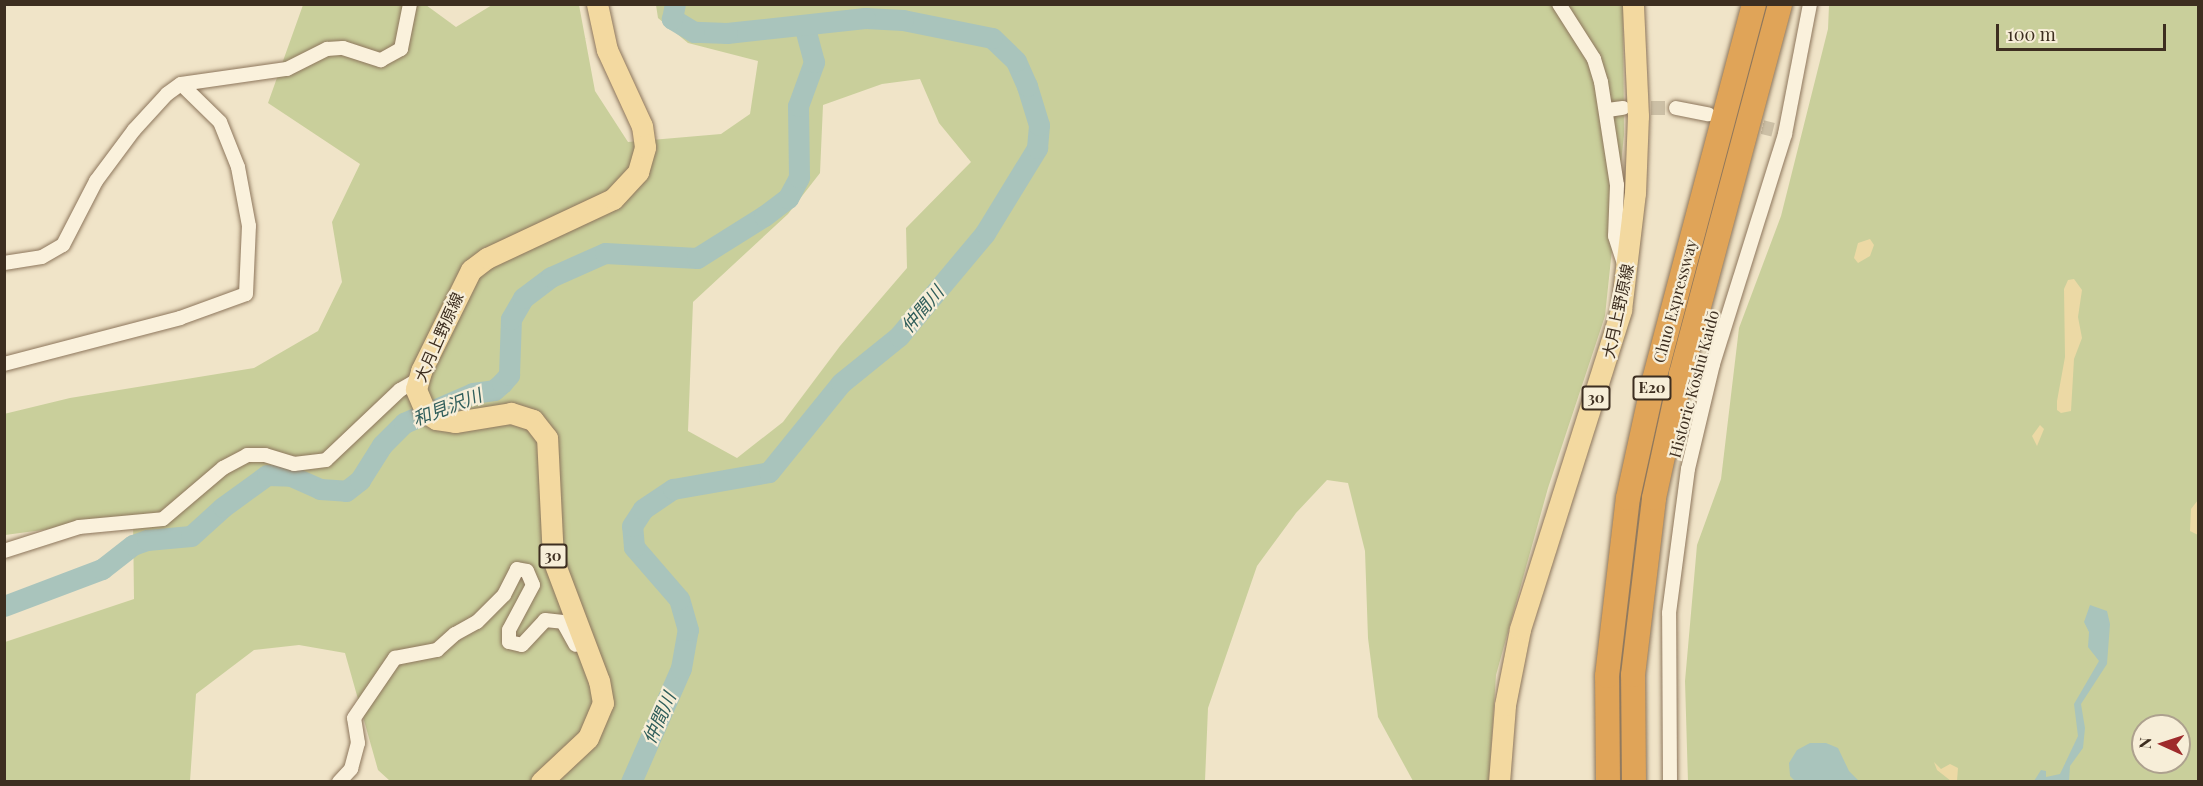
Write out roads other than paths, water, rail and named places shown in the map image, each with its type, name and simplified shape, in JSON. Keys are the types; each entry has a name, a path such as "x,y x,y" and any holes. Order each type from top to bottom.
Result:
{"highway":[{"name":"Chuo Expressway","path":"1608,782 1608,656 1628,498 1654,380 1754,4"},
{"name":"Chuo Expressway","path":"1634,782 1633,675 1654,498 1681,374 1780,4"}],"main road":[{"name":"大月上野原線","path":"541,782 588,738 599,716 602,691 553,559 548,508 549,453 540,426 511,413 443,421 419,392 471,270 487,258 613,199 638,172 645,147 642,126 607,50 597,4"},
{"name":"大月上野原線","path":"1499,782 1504,705 1520,629 1612,343 1627,272 1638,116 1633,4"}],"street":[{"path":"4,263 42,257 63,245 108,165 140,123 181,84 287,69 327,49 343,48 381,60 401,49 410,4"},
{"path":"1559,4 1594,59 1608,110 1607,130 1617,185 1615,236 1627,272"},
{"name":"Historic Kōshū Kaidō","path":"1670,782 1669,613 1688,469 1713,364 1779,132 1810,4"},
{"path":"4,364 180,318 246,294 249,226 238,167 220,122 181,84"},
{"path":"1608,110 1623,108"},
{"path":"1676,108 1708,114"},
{"path":"4,551 79,527 163,519 223,468 247,455 265,455 294,464 326,460 400,390 419,392"},
{"path":"339,782 351,769 358,743 354,718 395,658 437,650 455,634 477,622 504,595 517,569 526,571 533,585 509,630 509,642 522,645 545,620 562,622 577,645 586,647"}],"water":[{"path":"2090,605 2107,611 2110,624 2107,664 2081,704 2085,728 2083,748 2070,766 2069,781 2034,781 2041,770 2046,771 2046,777 2060,774 2078,736 2074,704 2099,661 2088,647 2089,632 2084,622"},
{"path":"1810,743 1826,743 1838,748 1849,771 1859,781 1795,781 1790,776 1789,763 1797,750"}],"waterway":[{"name":"仲間川","path":"631,782 681,668 688,630 679,599 634,547 632,526 643,509 673,489 769,472 841,383 899,336 985,233 1037,148 1039,125 1027,86 1016,61 992,38 903,20 865,18 727,33 694,32 672,19 675,4"},
{"name":"和見沢川","path":"4,606 102,569 133,545 147,540 191,536 223,507 267,475 291,476 320,489 346,491 360,480 382,445 404,423 473,393 494,390 502,383 509,375 511,319 523,298 551,277 605,253 697,258 764,216 788,198 799,177 798,106 814,62 804,25"}],"tunnel":[{"path":"1630,108 1676,108"},
{"path":"1742,122 1773,130"}]}
